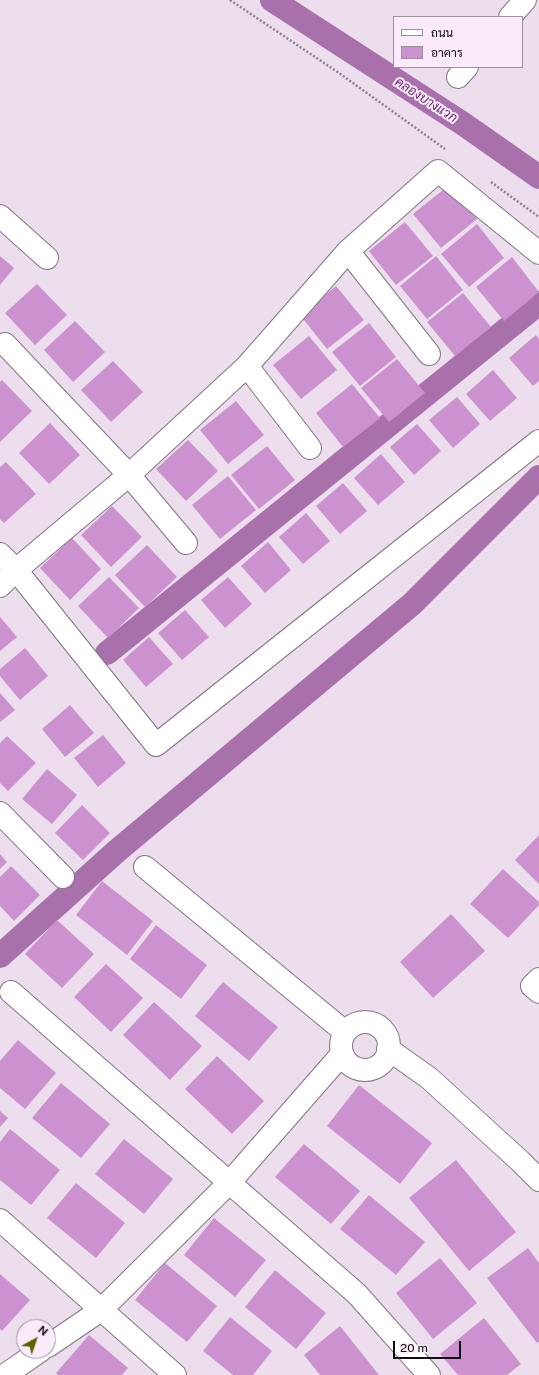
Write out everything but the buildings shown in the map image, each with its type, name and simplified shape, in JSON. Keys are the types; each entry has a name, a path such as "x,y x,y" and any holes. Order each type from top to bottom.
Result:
{"street":[{"path":"511,16 525,0"},
{"path":"0,586 16,570 129,475 247,366 348,251 438,172 539,253"},
{"path":"0,216 47,258"},
{"path":"348,251 429,354"},
{"path":"6,344 129,475 186,543"},
{"path":"247,366 310,448"},
{"path":"0,554 16,570 156,745 539,441"},
{"path":"0,813 63,877"},
{"path":"145,867 345,1032"},
{"path":"539,979 532,986 539,992"},
{"path":"11,992 357,1294 429,1375"},
{"path":"357,1023 372,1023 379,1027 385,1033 388,1041 386,1057 381,1064 374,1068 366,1069 358,1069 351,1065 342,1054 341,1046 345,1032 357,1023"},
{"path":"388,1049 430,1078 539,1180"},
{"path":"56,1341 101,1310 230,1182 342,1054"},
{"path":"0,1220 175,1375"},
{"path":"5,1375 28,1359"}],"path":[{"path":"230,0 339,73 449,152"},
{"path":"488,180 539,217"}],"waterway":[{"name":"คลองบางแวก","path":"272,0 462,123 539,177"},
{"path":"107,653 539,303"},
{"path":"0,956 118,850 412,604 539,477"}]}
